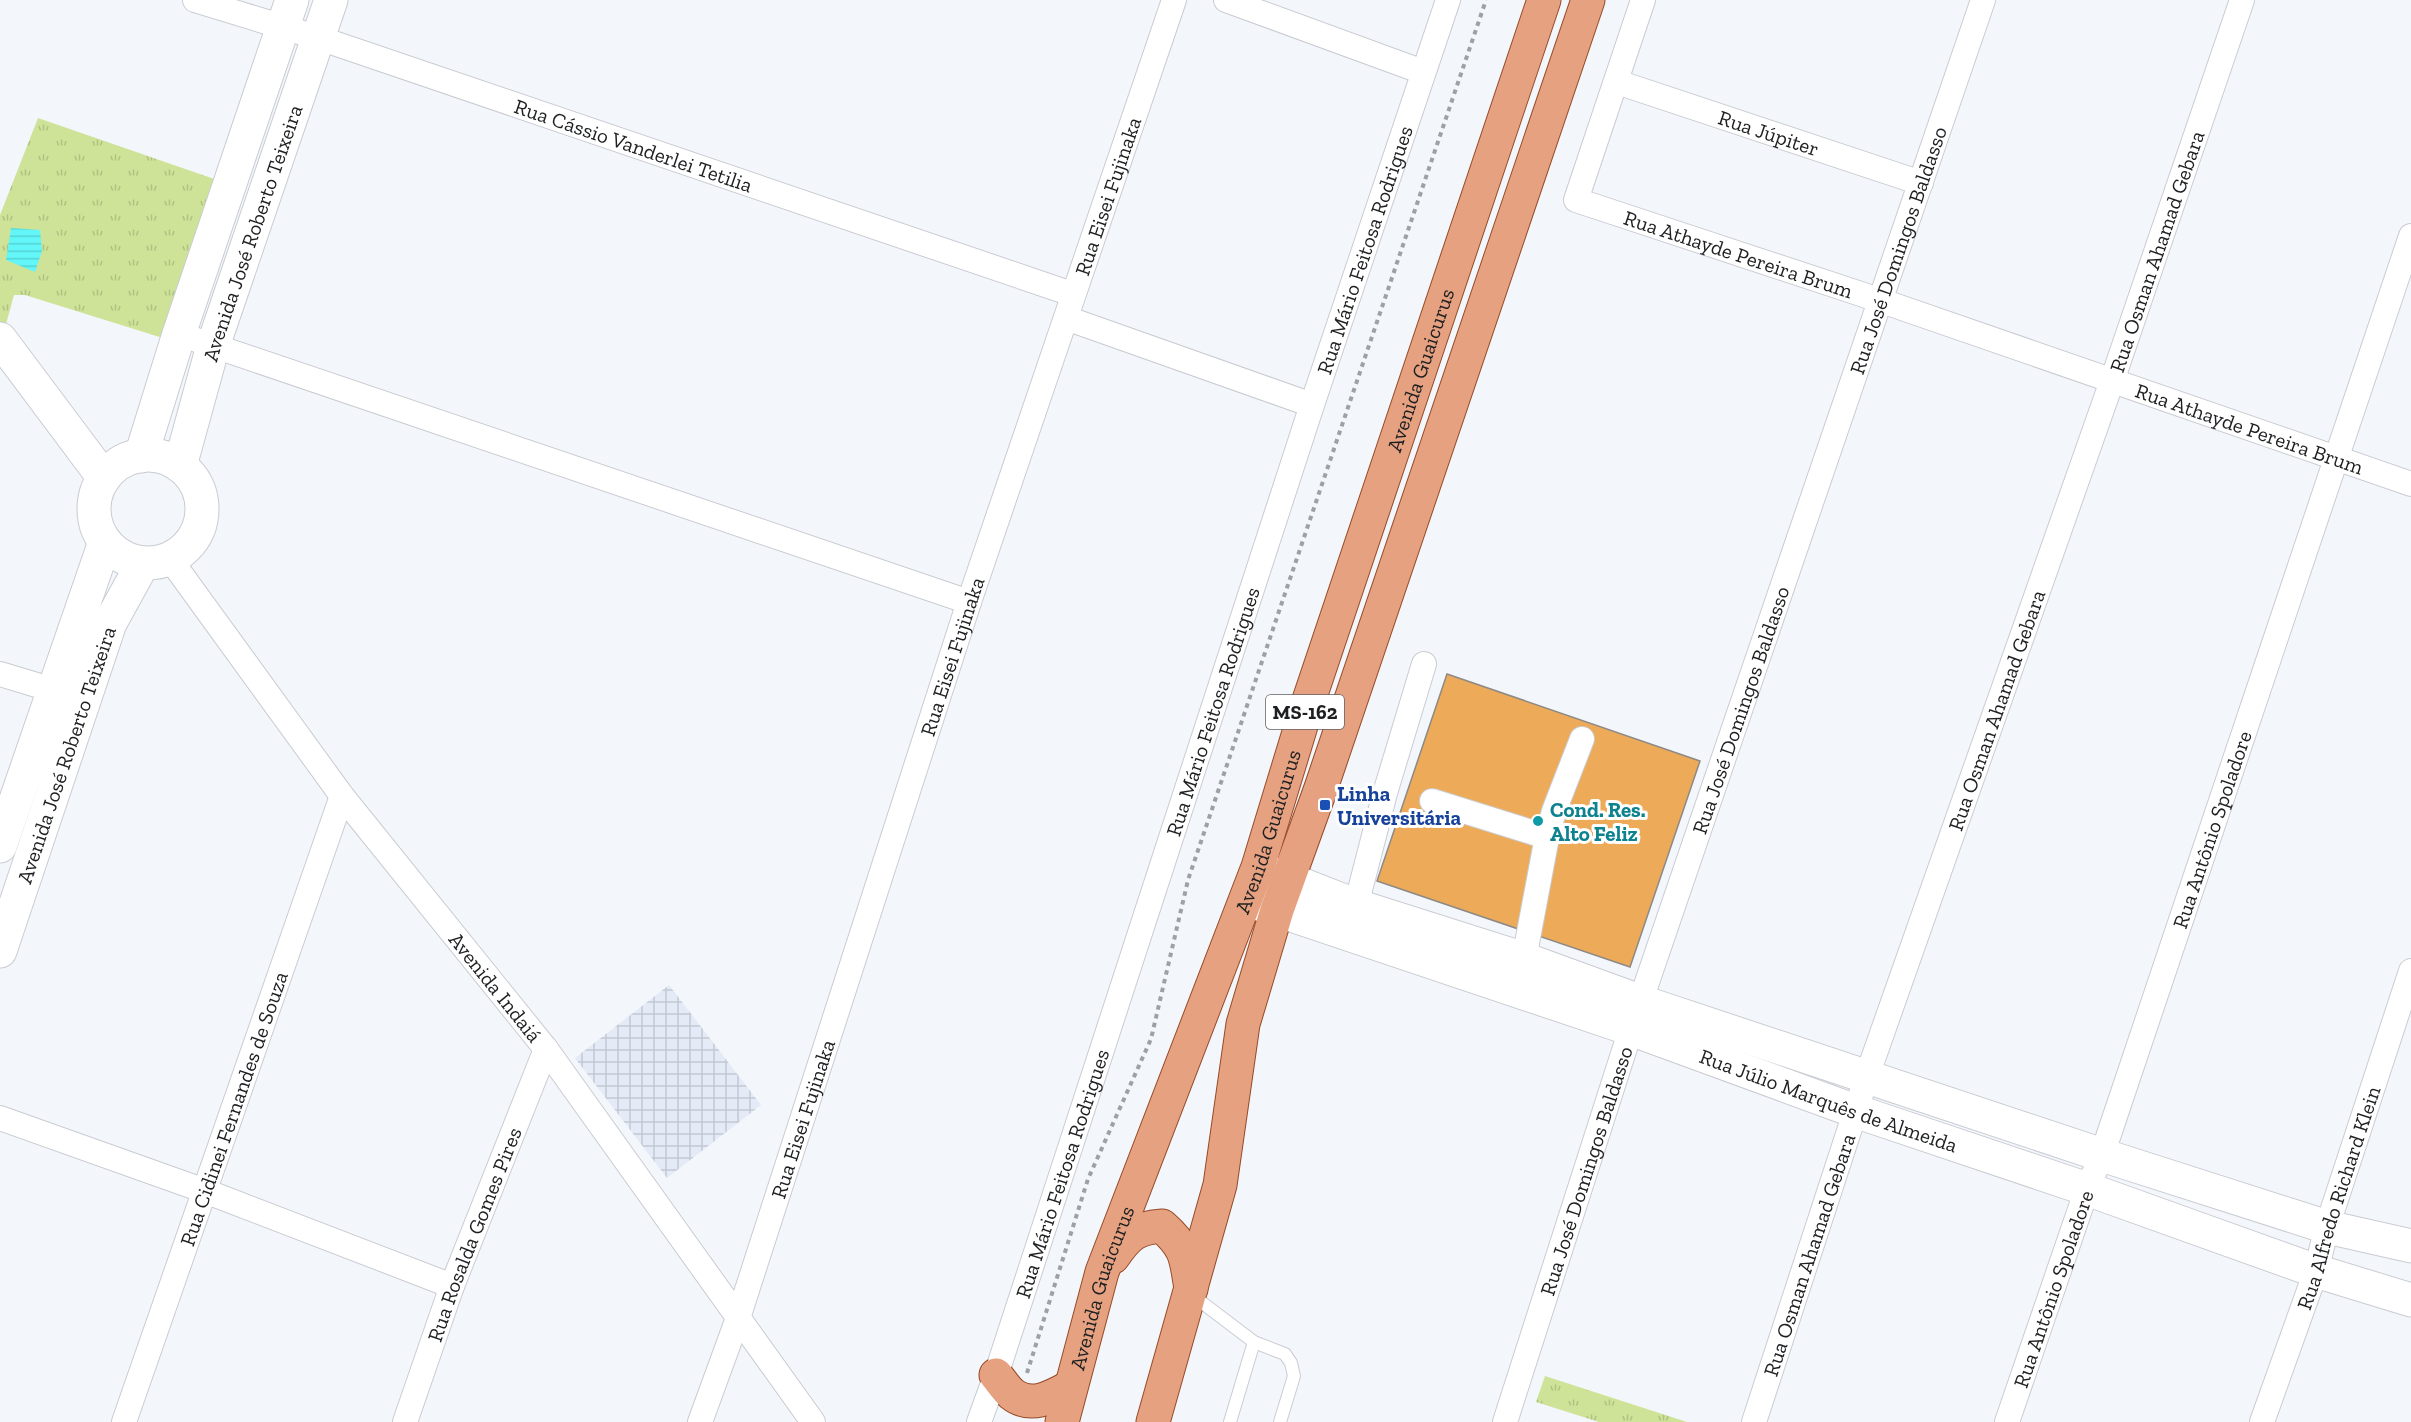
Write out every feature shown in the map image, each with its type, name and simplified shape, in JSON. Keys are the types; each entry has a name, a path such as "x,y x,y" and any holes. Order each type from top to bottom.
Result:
{"main road":[{"name":"Avenida Guaicurus","path":"1062,1422 1102,1272 1258,867 1307,706 1544,0"},
{"name":"Avenida Guaicurus","path":"1154,1422 1221,1185 1244,1024 1277,910 1290,879 1588,0"},
{"path":"1102,1272 1125,1239 1144,1227 1162,1226 1179,1240 1186,1258 1191,1294"},
{"path":"996,1375 1012,1395 1035,1402 1047,1399 1070,1387"}],"street":[{"name":"Rua Cássio Vanderlei Tetilia","path":"195,0 288,14 319,38 1069,306 1312,405"},
{"name":"Avenida José Roberto Teixeira","path":"0,951 110,623 156,561 183,551 194,538 200,524 202,507 195,484 180,466 213,346 331,0"},
{"name":"Rua Eisei Fujinaka","path":"700,1422 738,1318 969,602 1174,0"},
{"path":"1226,0 1423,72"},
{"name":"Rua Mário Feitosa Rodrigues","path":"979,1422 1312,405 1448,0"},
{"path":"1617,82 1643,0"},
{"name":"Rua José Domingos Baldasso","path":"1505,1422 1636,1015 1983,0"},
{"name":"Rua Osman Ahamad Gebara","path":"1754,1422 1867,1076 2112,381 2242,0"},
{"name":"Avenida José Roberto Teixeira","path":"141,456 179,334 288,14"},
{"name":"Rua Júpiter","path":"1617,82 1921,183"},
{"name":"Rua Athayde Pereira Brum","path":"1617,82 1576,200 1879,300 2411,484"},
{"name":"Rua Antônio Spoladore","path":"2007,1422 2087,1189 2102,1155 2411,236"},
{"path":"179,334 969,602"},
{"path":"0,339 104,478"},
{"path":"156,561 121,556 105,542 95,521 95,499 104,478 114,467 127,460 141,456 155,456 168,459 180,466"},
{"name":"Avenida José Roberto Teixeira","path":"0,846 105,542"},
{"name":"Avenida Indaiá","path":"156,561 546,1049 813,1422"},
{"path":"1352,920 1385,793 1424,664"},
{"path":"0,674 84,701"},
{"path":"1524,959 1547,837 1554,811 1582,739"},
{"name":"Rua Cidinei Fernandes de Souza","path":"124,1422 342,796"},
{"path":"1432,801 1547,837"},
{"name":"Rua Júlio Marquês de Almeida","path":"1258,867 1290,879 1352,920 1636,1015 1867,1076 2327,1227 2411,1246"},
{"name":"Rua Júlio Marquês de Almeida","path":"1245,899 1277,910 1352,920 1524,959 1636,1015 1855,1111 2087,1189 2316,1270 2411,1300"},
{"name":"Rua Alfredo Richard Klein","path":"2262,1422 2316,1270 2327,1227 2411,971"},
{"name":"Rua Rosalda Gomes Pires","path":"405,1422 452,1286 546,1049"},
{"path":"0,1118 205,1191 452,1286"}],"lane":[{"path":"1191,1294 1254,1342 1285,1354 1291,1363 1294,1376 1280,1422"},
{"path":"1230,1422 1254,1342"}],"path":[{"path":"1020,1397 1088,1179 1151,1039 1188,880 1486,0"}],"shaded area":[{"path":"669,985 761,1105 667,1178 575,1058"}],"green space":[{"path":"38,118 220,181 166,339 25,295 14,295 3,335 0,331 0,215"},
{"path":"1545,1376 1687,1422 1599,1422 1536,1402"}],"water":[{"path":"11,228 40,230 42,251 35,272 6,260"}],"building":[{"name":"Cond. Res. Alto Feliz","path":"1447,674 1700,761 1630,967 1377,881"}],"place":[{"name":"Linha Universitária","path":"1325,805"},
{"name":"Cond. Res. Alto Feliz","path":"1538,821"}]}
